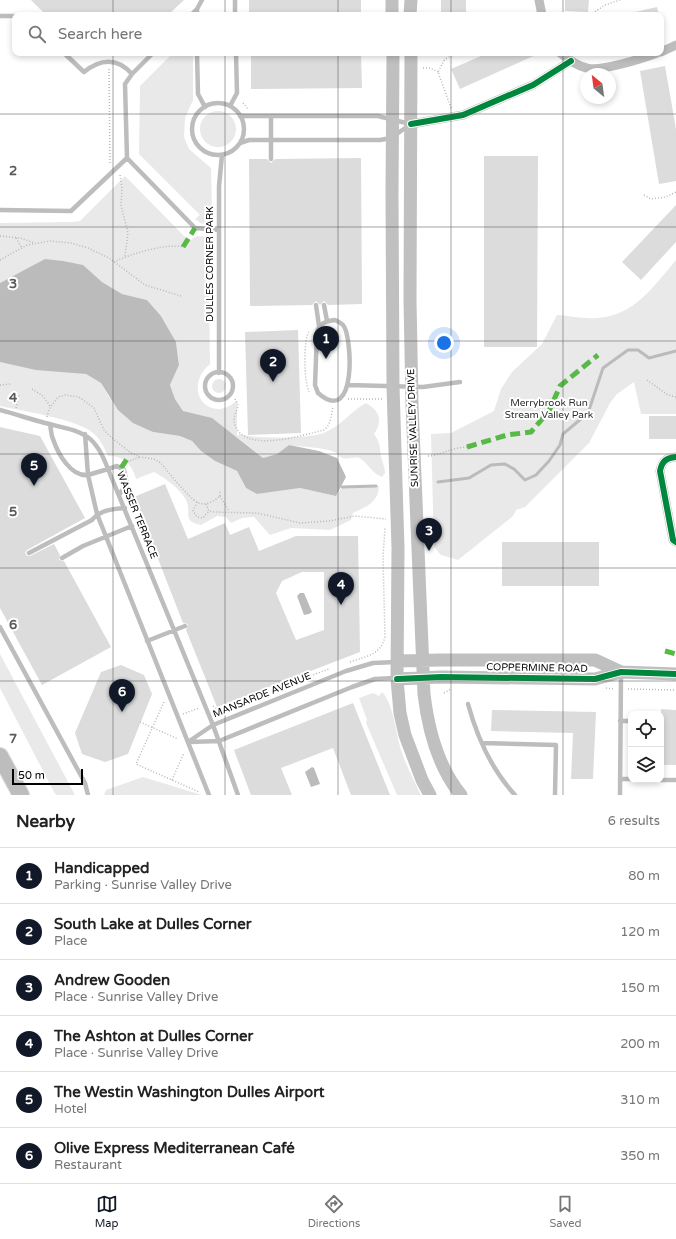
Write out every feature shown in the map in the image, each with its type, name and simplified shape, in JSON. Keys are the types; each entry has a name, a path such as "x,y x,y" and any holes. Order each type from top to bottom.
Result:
{"highway":[{"path":"0,756 21,795"}],"main road":[{"path":"392,0 392,12"},
{"path":"410,12 411,0"},
{"name":"SUNRISE VALLEY DRIVE","path":"392,56 393,386 398,541 397,678 400,713 405,735 422,780 430,795"},
{"name":"SUNRISE VALLEY DRIVE","path":"411,56 410,300 423,678 426,712 434,742 448,774 461,795"},
{"name":"COPPERMINE ROAD","path":"398,661 595,660 621,672"},
{"name":"COPPERMINE ROAD","path":"397,678 595,679 621,672 676,674"}],"street":[{"path":"539,0 541,12"},
{"path":"664,51 676,45"},
{"path":"564,56 588,69 612,65 646,56"},
{"path":"411,124 455,117 533,85 571,61"},
{"path":"676,456 667,458 661,464 660,471 673,540 676,542"}],"lane":[{"path":"194,12 202,0"},
{"path":"234,0 236,12"},
{"path":"0,16 12,16"},
{"path":"67,56 84,72 97,64 108,61 121,64 132,74"},
{"path":"150,56 132,74 125,84 127,158 195,228 219,230"},
{"path":"197,56 198,94 205,106"},
{"path":"230,106 237,93 236,56"},
{"path":"240,143 244,130 240,116 230,106 222,103 213,104 205,106 198,112 192,129 193,138 204,151 222,155 229,153 240,143 249,140 380,140 392,138 411,124"},
{"path":"240,116 378,116 411,124"},
{"path":"271,117 271,159"},
{"name":"DULLES CORNER PARK","path":"219,373 219,186 222,155"},
{"path":"0,210 71,211 127,158"},
{"path":"316,305 319,326"},
{"path":"324,305 327,321"},
{"path":"335,320 343,325 347,334 348,385 342,396 337,400 323,398 318,393 315,380 316,332 319,326 327,321 335,320"},
{"path":"219,373 226,375 230,379 232,389 227,397 218,400 213,399 207,394 205,384 212,374 219,373"},
{"path":"348,385 423,387 460,382"},
{"path":"0,410 48,424 72,429 85,434 101,452 108,469 117,466 121,468 127,477 127,483 119,495"},
{"path":"48,424 52,439 69,468 82,476 88,475"},
{"path":"85,434 88,475 97,514 209,795"},
{"name":"WASSER TERRACE","path":"88,475 108,469 220,741 238,795"},
{"path":"29,552 92,520 97,514 112,509 125,508"},
{"path":"62,558 132,526"},
{"path":"147,640 185,626"},
{"path":"0,627 81,776 88,795"},
{"name":"MANSARDE AVENUE","path":"188,742 213,725 346,671 373,663 398,661"},
{"path":"620,795 621,672"},
{"path":"188,742 220,741 352,687 375,680 397,678"},
{"path":"468,704 472,721 482,743 501,779 515,795"},
{"path":"620,721 628,721"},
{"path":"482,743 556,745 555,795"},
{"path":"620,779 628,780"},
{"path":"664,780 676,780"}],"path":[{"path":"594,12 605,4 620,0"},
{"path":"438,72 444,59 451,56"},
{"path":"108,61 110,164 120,173 122,181 121,205 128,233 125,256"},
{"path":"423,68 430,68 438,72 455,117"},
{"path":"644,195 651,199 666,197 676,192"},
{"path":"0,236 14,237 36,243"},
{"path":"14,237 18,240 22,248"},
{"path":"0,260 22,248 36,243 55,241 71,243 96,251 114,262 145,285 181,296"},
{"path":"114,262 125,256 175,245 183,247"},
{"path":"311,328 306,340 306,348 307,384 311,395"},
{"path":"647,380 668,395 676,397"},
{"path":"0,385 11,384"},
{"path":"32,389 43,396 50,407"},
{"path":"48,424 50,407 58,397 65,395 80,397 94,408 107,434 131,453 140,457 154,459 161,463 197,502 206,504 220,496"},
{"path":"234,398 238,404 234,420 235,426 243,435 263,441 275,441 324,430 328,427 333,406"},
{"path":"345,402 348,399 378,398 385,403"},
{"path":"329,406 337,406"},
{"path":"428,456 436,455 457,447 467,447"},
{"path":"127,462 140,457"},
{"path":"220,490 220,496 229,511"},
{"path":"197,502 193,511 197,517 203,518 210,510"},
{"path":"206,504 210,510"},
{"path":"210,510 256,513 300,523 329,521 355,516 386,519"},
{"path":"348,662 378,652 383,644 385,636 383,557 385,527"},
{"path":"177,716 212,703 218,710 333,668"},
{"path":"164,702 136,764 199,792"},
{"path":"140,722 178,739"},
{"path":"172,780 184,753"}],"green space":[{"path":"170,56 193,56 193,100 185,118 184,137 189,149 211,168 212,213 209,221 202,224 195,219 200,215 139,154 140,86"},
{"path":"218,111 231,116 236,129 231,142 218,147 205,142 200,129 205,116"},
{"path":"125,176 189,241 197,236 208,237 210,364 201,374 198,384 202,402 209,407 218,409 227,407 237,400 237,436 240,434 258,437 297,437 326,432 337,426 366,403 374,409 379,417 379,425 374,434 379,443 381,458 385,469 385,473 382,477 376,474 364,461 359,458 343,458 332,451 320,448 289,445 277,454 263,458 237,437 183,411 175,399 170,385 179,365 176,342 161,316 147,300 122,294 102,282 82,265 15,275 0,283 0,223 80,221"},
{"name":"Merrybrook Run Stream Valley Park","path":"676,260 676,414 641,414 634,382 617,394 610,403 589,443 525,507 516,510 513,516 458,560 441,555 434,547 431,434 451,433 494,411 501,389 512,372 542,344 557,315 597,318 622,312 642,298 660,280"},
{"path":"0,362 86,374 101,383 109,397 153,432 180,436 192,441 201,451 215,461 237,471 246,488 257,494 300,488 336,496 342,487 379,486 377,496 371,503 353,513 351,520 330,530 291,528 270,535 254,517 242,518 231,523 226,517 217,516 201,525 195,523 189,519 188,506 185,498 173,485 154,472 136,479 130,465 119,457 108,456 98,438 85,428 35,413 0,406"},
{"path":"216,379 222,379 226,383 226,389 222,393 216,393 212,389 212,383"},
{"path":"0,654 75,795 56,795 53,790 0,688"},
{"path":"382,692 386,697 392,712 404,758 421,795 397,795 366,723 367,720 359,698 373,693 379,696"},
{"path":"143,777 202,795 104,795 106,790"}],"shaded area":[{"path":"45,259 83,265 102,282 122,294 147,300 161,316 176,342 179,365 170,385 175,399 183,411 212,418 263,458 277,454 289,445 319,451 337,458 346,477 336,496 300,488 257,494 246,488 237,471 215,461 201,451 192,441 180,436 153,432 133,423 118,410 101,383 86,374 36,370 0,362 0,283"},
{"path":"300,593 304,593 312,612 309,614 304,615 297,596"},
{"path":"312,767 314,768 320,784 311,787 305,772"}],"building":[{"path":"31,0 184,0 171,12 43,12"},
{"path":"249,0 361,0 361,12 249,12"},
{"path":"441,0 466,0 466,12 441,12"},
{"path":"565,0 589,0 588,12 565,11"},
{"path":"657,7 658,12 635,12"},
{"path":"251,56 361,56 362,88 251,89"},
{"path":"481,56 533,56 460,89 451,69"},
{"path":"665,66 676,129 676,181 659,184 640,71"},
{"path":"484,156 538,156 537,347 484,347"},
{"path":"361,158 362,304 328,305 324,301 320,305 316,301 312,305 250,306 249,159 267,159 271,163 275,159"},
{"path":"676,205 676,242 641,280 622,262"},
{"path":"298,330 301,433 248,435 245,332"},
{"path":"649,416 676,416 676,439 649,439"},
{"path":"0,427 40,436 85,518 27,550 25,553 27,556 30,556 54,544 60,555 59,560 64,561 111,647 42,685 0,608"},
{"path":"165,484 188,539 225,523 230,535 249,527 259,551 296,536 358,536 360,652 217,707 186,630 188,624 183,623 134,497","holes":["302,572 324,572 324,630 296,640 276,593 282,581"]},
{"path":"502,542 599,542 599,586 502,586"},
{"path":"121,665 144,675 152,694 128,754 105,762 82,754 75,733 101,672"},
{"path":"353,703 390,795 351,795 333,748 281,768 292,795 251,795 234,750"},
{"path":"661,709 676,710 676,765 664,765 664,711 661,711"},
{"path":"492,710 596,712 593,779 571,779 573,733 491,731"}],"waterway":[{"path":"438,482 469,478 491,465 505,464 514,469 525,480 536,475 549,461 560,445 563,434 588,413 603,368 628,350 638,350 649,358 676,351"},
{"path":"342,487 376,486"}],"marked path":[{"path":"183,247 195,228"},
{"path":"467,447 507,435 531,432 549,411 560,386 598,355"},
{"path":"121,468 127,459 129,461"},
{"path":"665,651 676,654"}],"cycle path":[{"path":"411,124 463,115 533,85 571,61"},
{"path":"676,457 665,461 660,471 673,540 676,542"},
{"path":"397,679 441,677 595,679 621,672 676,674"}],"place":[{"name":"Handicapped","path":"326,359"},
{"name":"South Lake at Dulles Corner","path":"273,382"},
{"name":"The Westin Washington Dulles Airport","path":"34,486"},
{"name":"Andrew Gooden","path":"429,551"},
{"name":"The Ashton at Dulles Corner","path":"341,605"},
{"name":"Olive Express Mediterranean Café","path":"122,712"}]}
